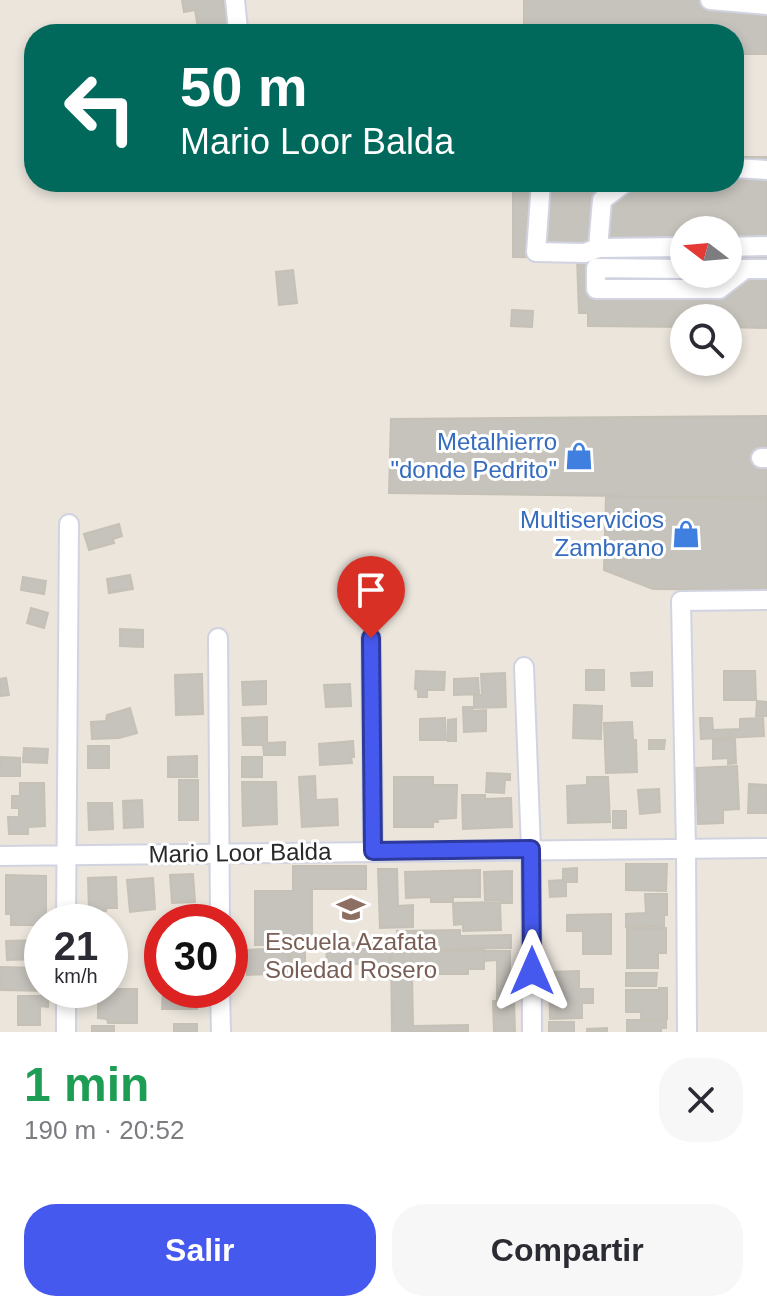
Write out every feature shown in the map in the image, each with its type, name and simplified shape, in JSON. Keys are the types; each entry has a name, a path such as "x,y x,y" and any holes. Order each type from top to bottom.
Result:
{"street":[{"path":"235,0 237,24"},
{"path":"710,0 767,5"},
{"path":"744,169 767,170"},
{"path":"540,192 536,252 585,253 598,248 670,247"},
{"path":"598,248 602,200 613,192"},
{"path":"742,247 767,246"},
{"path":"670,269 596,268 596,289 720,288"},
{"path":"742,269 767,269"},
{"path":"66,904 69,524"},
{"path":"687,1032 681,601 767,600"},
{"path":"218,638 220,904"},
{"path":"371,638 373,851"},
{"path":"524,667 531,849 532,1032"},
{"name":"Mario Loor Balda","path":"0,856 767,848"},
{"path":"66,1008 66,1032"},
{"path":"220,1008 221,1032"}],"building":[{"path":"182,0 223,0 227,24 197,24 195,10 184,12"},
{"path":"524,0 767,0 767,54 744,54 744,24 524,24"},
{"path":"744,157 767,157 767,260 742,260 742,216 670,216 670,259 513,257 513,192 744,192"},
{"path":"577,258 670,259 670,288 742,288 742,260 767,260 767,328 742,327 742,304 670,304 670,327 588,326 588,313 579,313"},
{"path":"293,270 297,303 279,305 276,272"},
{"path":"512,310 533,311 532,327 511,326"},
{"name":"Metalhierro \"donde Pedrito\"","path":"767,416 767,498 389,493 391,419"},
{"name":"Multiservicios Zambrano","path":"606,496 767,498 767,590 653,589 604,570"},
{"path":"119,524 122,536 113,539 114,543 89,550 84,534"},
{"path":"130,575 133,589 109,593 107,579"},
{"path":"23,577 46,581 44,594 21,590"},
{"path":"31,608 48,613 44,628 27,623"},
{"path":"120,629 143,630 143,647 120,646"},
{"path":"586,670 604,670 604,690 586,690"},
{"path":"416,671 445,672 444,690 427,690 427,697 418,697"},
{"path":"724,671 755,671 756,700 724,700"},
{"path":"652,672 652,686 632,686 631,673"},
{"path":"505,673 506,707 474,708 474,695 482,695 481,674"},
{"path":"202,674 203,714 176,715 175,675"},
{"path":"6,678 9,695 0,696 0,679"},
{"path":"478,678 479,694 454,695 454,679"},
{"path":"266,681 266,704 243,705 242,682"},
{"path":"350,684 351,706 326,707 324,685"},
{"path":"757,701 767,702 767,716 756,716"},
{"path":"574,705 602,706 601,739 573,738"},
{"path":"463,707 472,707 473,711 486,710 486,731 464,732"},
{"path":"130,708 137,733 119,738 92,739 91,722 106,721 107,715"},
{"path":"267,717 267,743 285,742 285,755 264,755 263,745 243,745 242,718"},
{"path":"445,718 446,740 420,740 420,719"},
{"path":"700,718 712,718 713,730 740,729 740,719 763,718 764,736 701,739"},
{"path":"456,719 456,741 448,741 448,720"},
{"path":"632,722 637,772 606,773 604,723"},
{"path":"735,739 736,763 728,764 728,758 713,759 713,740"},
{"path":"649,740 665,740 664,749 649,749"},
{"path":"353,741 352,763 320,765 319,744"},
{"path":"88,746 109,746 109,768 88,768"},
{"path":"24,748 48,749 47,763 23,762"},
{"path":"197,756 197,777 168,777 168,757"},
{"path":"0,757 20,758 20,776 0,776"},
{"path":"242,757 262,757 262,777 242,777"},
{"path":"737,766 739,809 723,810 723,823 698,824 696,768"},
{"path":"487,773 510,774 510,780 505,780 504,793 486,792"},
{"path":"315,776 316,800 337,799 338,825 302,827 299,777"},
{"path":"394,777 433,777 433,785 457,785 456,818 438,819 438,822 433,822 433,827 394,827"},
{"path":"587,777 608,777 610,822 568,823 567,786 587,785"},
{"path":"179,780 198,780 198,820 179,820"},
{"path":"242,782 276,782 277,824 243,826"},
{"path":"20,783 44,783 45,826 28,827 28,834 9,834 8,817 19,817 19,808 12,808 12,796 20,796"},
{"path":"749,784 767,785 767,813 748,813"},
{"path":"659,789 660,812 640,814 638,790"},
{"path":"462,795 485,795 485,799 511,798 512,827 463,829"},
{"path":"142,800 143,827 124,828 123,801"},
{"path":"88,803 112,803 113,829 89,830"},
{"path":"613,811 626,811 626,828 613,828"},
{"path":"626,864 667,864 666,891 626,890"},
{"path":"293,866 366,866 366,889 312,889 312,938 302,938 305,966 290,966 293,940 287,940 287,947 277,947 277,953 265,953 265,945 255,945 255,891 293,891"},
{"path":"577,868 577,882 566,882 566,896 550,897 549,881 563,880 563,869"},
{"path":"378,869 397,869 398,906 413,905 413,927 380,928"},
{"path":"480,870 480,897 453,897 453,902 431,902 431,897 406,898 405,872"},
{"path":"512,871 512,903 485,900 484,872"},
{"path":"193,874 195,902 172,903 170,875"},
{"path":"6,875 46,876 46,904 24,904 24,925 11,925 11,914 6,914"},
{"path":"116,877 117,904 89,904 88,878"},
{"path":"153,878 155,904 144,904 144,910 130,912 127,880"},
{"path":"645,894 667,894 664,926 626,927 626,914 646,913"},
{"path":"500,902 501,930 463,931 463,924 454,925 453,903"},
{"path":"611,914 611,954 583,954 583,931 567,931 567,915"},
{"path":"666,928 666,953 658,953 658,968 627,968 627,929"},
{"path":"460,930 460,936 511,935 511,948 397,950 397,931"},
{"path":"24,940 24,959 7,960 6,941"},
{"path":"390,942 390,963 327,965 326,944"},
{"path":"288,948 289,973 248,975 248,950"},
{"path":"484,950 484,969 468,969 468,974 412,974 413,1026 468,1025 468,1032 392,1032 391,951"},
{"path":"485,951 510,951 510,1000 497,1000 497,960 485,961"},
{"path":"0,967 24,968 24,990 0,990"},
{"path":"579,971 579,989 593,989 593,1003 582,1003 582,1018 550,1019 549,972"},
{"path":"626,973 657,973 656,986 626,986"},
{"path":"667,988 667,1019 641,1019 641,1012 626,1012 626,990"},
{"path":"128,989 137,989 137,1023 108,1023 107,1019 98,1018 98,1008 128,1008"},
{"path":"18,996 24,996 24,1008 40,1008 40,1025 18,1025"},
{"path":"493,1001 514,1001 515,1032 494,1032"},
{"path":"627,1020 666,1020 666,1028 661,1028 661,1032 627,1032"},
{"path":"549,1022 574,1022 574,1032 549,1032"},
{"path":"174,1024 197,1024 197,1032 174,1032"},
{"path":"92,1026 114,1026 114,1032 92,1032"},
{"path":"607,1028 607,1032 587,1032 587,1029"}],"place":[{"name":"Metalhierro \"donde Pedrito\"","path":"579,456"},
{"name":"Multiservicios Zambrano","path":"686,534"},
{"name":"Escuela Azafata Soledad Rosero","path":"351,909"}],"route":[{"path":"371,638 373,851 531,849 532,971"}]}
